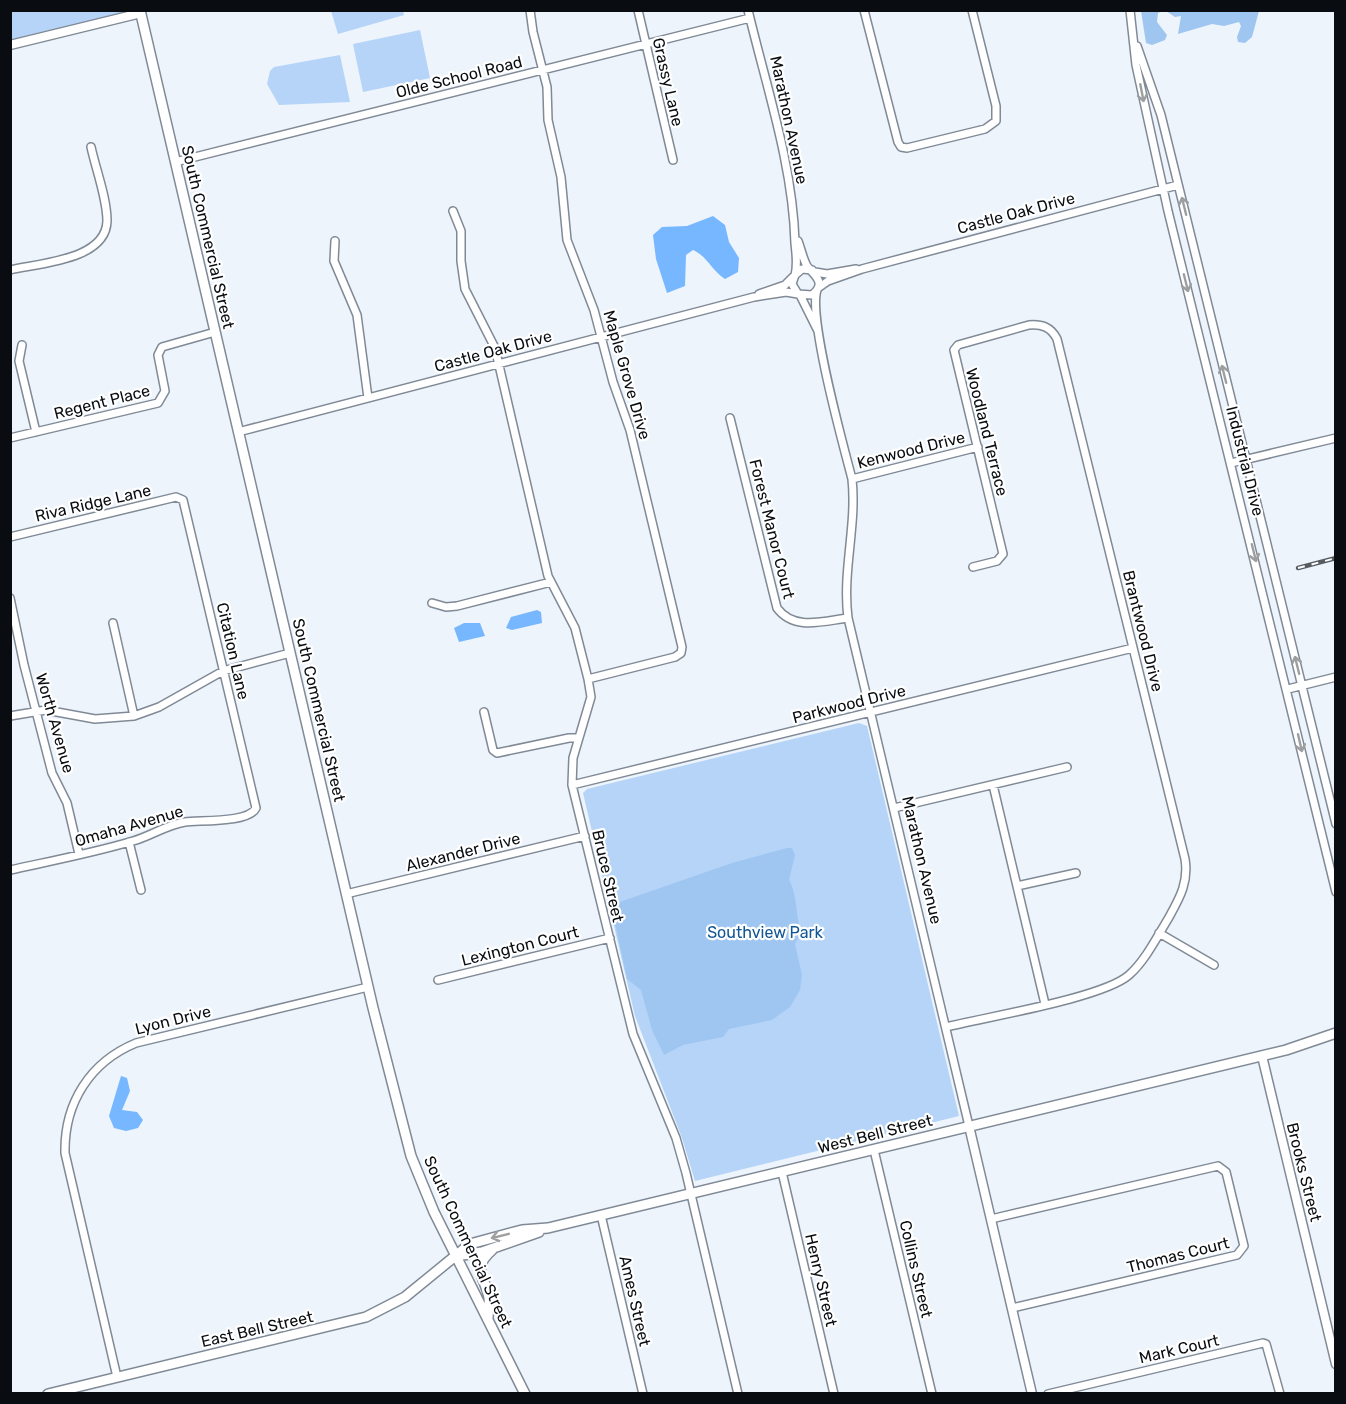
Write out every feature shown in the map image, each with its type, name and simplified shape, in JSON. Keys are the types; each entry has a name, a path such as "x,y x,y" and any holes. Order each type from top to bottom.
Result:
{"main road":[{"name":"South Commercial Street","path":"140,12 368,987 411,1156 456,1256 525,1394"},
{"path":"1262,1056 1302,1046 1335,1033"},
{"name":"West Bell Street","path":"456,1256 493,1248 548,1228 1262,1056"},
{"name":"West Bell Street","path":"456,1256 470,1244 522,1230 548,1228"},
{"path":"488,1320 489,1297 480,1272 484,1258 493,1248"},
{"name":"East Bell Street","path":"48,1394 366,1317 405,1297 456,1256"}],"street":[{"name":"Maple Grove Drive","path":"530,10 548,99 549,128 564,198 567,240 602,336 630,430 682,650 675,657 588,679"},
{"name":"Grassy Lane","path":"638,10 673,160"},
{"path":"864,10 901,147 916,147 985,129 996,122 996,106 972,10"},
{"name":"Industrial Drive","path":"1130,10 1132,35 1163,189 1335,892"},
{"path":"10,45 140,12"},
{"name":"Olde School Road","path":"175,162 646,45 749,14"},
{"name":"Marathon Avenue","path":"749,14 781,144 796,236 797,264 794,276"},
{"name":"Industrial Drive","path":"1132,35 1159,109 1335,824"},
{"path":"10,270 85,253 96,246 104,236 107,216 91,147"},
{"name":"Castle Oak Drive","path":"813,271 827,274 862,268 1178,185"},
{"name":"Bruce Street","path":"453,212 461,231 461,261 465,289 477,318 493,342 551,582 575,627 588,679 591,697 573,758 572,785 637,1044 676,1138 738,1394"},
{"name":"Marathon Avenue","path":"796,236 805,262 813,271"},
{"path":"334,241 333,261 357,315 368,398"},
{"name":"Castle Oak Drive","path":"818,289 828,281 862,268"},
{"path":"802,270 813,271 819,280 818,289 810,296 799,295 793,286 794,276 802,270"},
{"name":"Castle Oak Drive","path":"754,297 784,285 794,276"},
{"name":"Marathon Avenue","path":"818,289 815,301 818,331 852,479 854,517 845,584 848,618 1032,1394"},
{"name":"Castle Oak Drive","path":"238,432 754,297 786,292 799,295"},
{"name":"Marathon Avenue","path":"799,295 818,331"},
{"name":"Woodland Terrace","path":"973,567 997,561 1004,554 954,354 955,347 1029,325 1041,325 1052,332"},
{"name":"Regent Place","path":"10,438 158,403 165,391 158,355 162,347 215,332"},
{"name":"Brantwood Drive","path":"946,1027 1045,1004 1121,982 1134,970 1181,895 1186,868 1057,339 1052,332"},
{"path":"22,345 19,361 36,432"},
{"name":"Forest Manor Court","path":"730,418 777,608 786,618 798,623 848,618"},
{"path":"1231,463 1335,438"},
{"name":"Kenwood Drive","path":"852,479 978,447"},
{"name":"Riva Ridge Lane","path":"10,537 182,498"},
{"name":"Citation Lane","path":"182,498 255,811"},
{"path":"432,603 446,607 457,606 551,582"},
{"name":"Worth Avenue","path":"10,598 52,773 67,803 79,854"},
{"path":"113,623 134,716"},
{"name":"Parkwood Drive","path":"572,785 1133,648"},
{"path":"10,716 36,710 95,719 134,716 159,707 223,670 290,653"},
{"path":"1287,689 1335,676"},
{"path":"484,712 493,750 497,753 568,738 578,738"},
{"path":"894,808 1067,768"},
{"path":"993,785 1045,1004"},
{"name":"Omaha Avenue","path":"10,870 129,842 166,826 221,820 255,811"},
{"name":"Alexander Drive","path":"346,894 585,836"},
{"path":"129,842 141,890"},
{"path":"1017,886 1077,873"},
{"path":"1159,933 1214,965"},
{"name":"Lexington Court","path":"438,980 609,938"},
{"name":"Lyon Drive","path":"117,1377 65,1157 67,1120 80,1088 107,1059 136,1043 368,987"},
{"name":"Brooks Street","path":"1262,1056 1335,1364"},
{"name":"Collins Street","path":"874,1150 932,1394"},
{"name":"Thomas Court","path":"991,1219 1218,1166 1226,1172 1244,1246 1237,1255 1012,1308"},
{"name":"Henry Street","path":"782,1172 834,1394"},
{"name":"Ames Street","path":"601,1215 643,1394"},
{"name":"Mark Court","path":"1048,1394 1263,1343 1270,1352 1280,1394"}],"green space":[{"path":"10,11 125,11 111,17 11,41"},
{"path":"331,11 403,11 404,15 338,34"},
{"path":"1141,11 1163,11 1158,13 1157,22 1167,35 1165,40 1152,45 1146,43"},
{"path":"1166,11 1259,11 1252,37 1245,43 1238,42 1237,37 1241,26 1239,22 1224,26 1212,24 1178,34 1181,16 1175,17"},
{"path":"420,30 430,78 363,92 353,44"},
{"path":"340,55 350,102 279,105 267,84 270,71 274,67"},
{"name":"Southview Park","path":"859,723 867,726 959,1116 695,1181 682,1138 635,1016 583,793 587,789"},
{"path":"792,848 795,855 789,880 794,892 801,933 795,944 802,975 800,990 790,1007 772,1020 729,1029 723,1037 683,1045 664,1055 652,1030 641,990 627,979 611,905 732,863"}],"shaded area":[{"path":"713,216 725,225 729,242 739,258 738,272 725,279 693,250 686,255 685,286 667,293 656,259 653,235 662,227 687,226"},
{"path":"537,610 541,612 542,623 512,630 506,628 511,617"},
{"path":"464,623 480,623 485,636 459,642 454,628"},
{"path":"121,1076 127,1078 130,1091 122,1110 137,1112 143,1120 138,1128 126,1131 114,1128 109,1116"}],"railway":[{"path":"1298,568 1336,558"}]}
